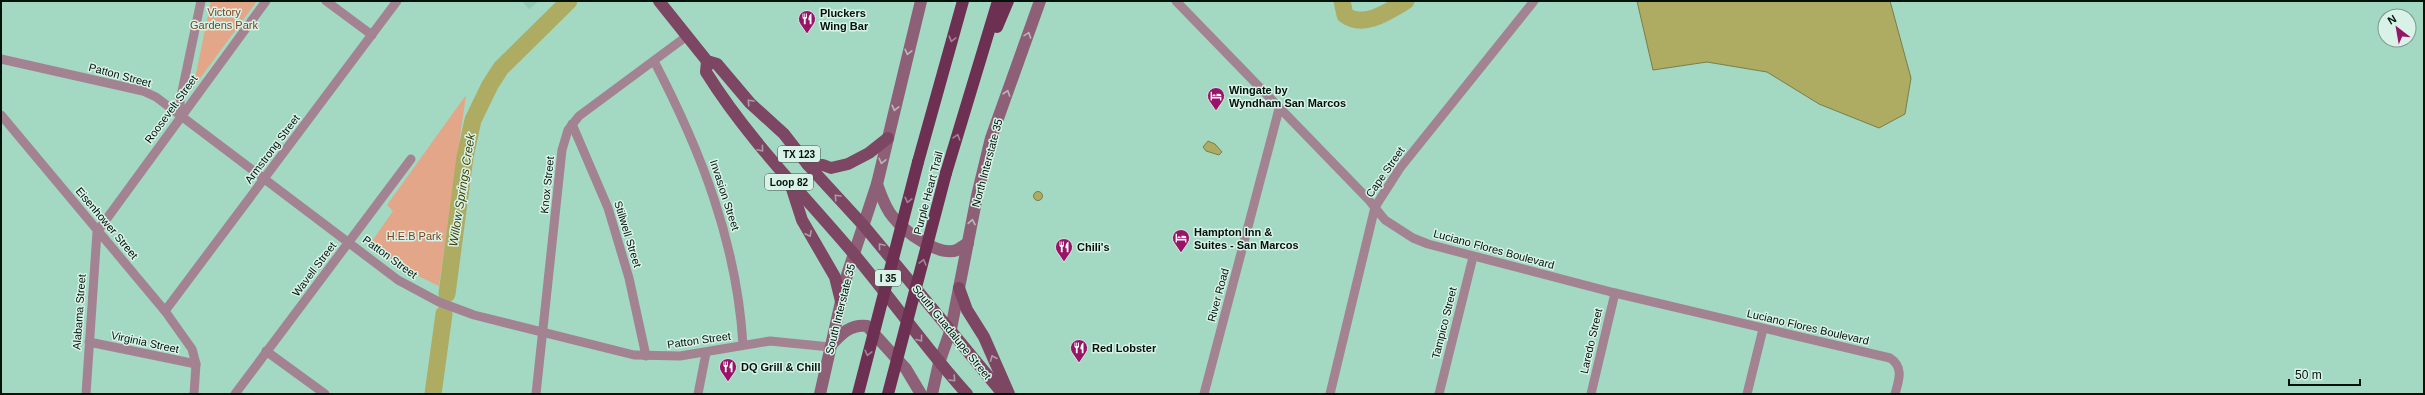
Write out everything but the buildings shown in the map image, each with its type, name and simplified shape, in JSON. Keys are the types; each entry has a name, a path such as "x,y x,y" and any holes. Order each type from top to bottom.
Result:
{"highway":[{"name":"Purple Heart Trail","path":"858,394 918,162 963,1"},
{"name":"Purple Heart Trail","path":"888,394 946,173 998,1"},
{"path":"968,101 1008,1"}],"main road":[{"name":"South Guadalupe Street","path":"659,1 708,60 717,64 750,103 784,134 808,165 864,226 951,329 1003,394"},
{"path":"864,226 877,184 921,1"},
{"name":"North Interstate 35","path":"951,329 991,138 1040,1"},
{"name":"Loop 82","path":"708,60 706,72 750,135 791,184 853,253"},
{"path":"808,165 823,165 831,168 848,164 869,153 888,138"},
{"path":"791,184 802,220 834,276 841,301"},
{"path":"877,184 884,204 892,217 917,240 943,250 956,250 968,244"},
{"name":"South Interstate 35","path":"820,394 853,253 864,226"},
{"path":"853,253 939,363 967,394"},
{"path":"959,288 967,310 984,337 1009,394"},
{"path":"830,347 841,334 850,328 859,325 867,326 906,369 921,394"},
{"path":"932,394 939,363 951,329"}],"street":[{"path":"181,116 180,101 202,1"},
{"name":"Roosevelt Street","path":"97,232 266,1"},
{"path":"326,1 372,35"},
{"name":"Armstrong Street","path":"165,311 397,1"},
{"name":"Luciano Flores Boulevard","path":"1176,1 1375,207 1385,220 1413,238 1473,257 1615,293 1890,358 1896,362 1899,377 1895,394"},
{"name":"Cape Street","path":"1330,394 1375,207 1400,168 1534,1"},
{"name":"Knox Street","path":"536,394 544,333 562,150 572,124 590,107 687,36"},
{"name":"Patton Street","path":"1,59 143,91 156,97 398,280 440,302 474,315 634,355 646,356 706,353 770,341 830,347"},
{"name":"Invasion Street","path":"654,60 692,137 724,227 736,276 741,309 743,345"},
{"name":"River Road","path":"1204,394 1279,108"},
{"name":"Eisenhower Street","path":"1,115 97,232 165,311 192,348 196,364"},
{"name":"Stillwell Street","path":"572,124 608,208 630,278 646,356"},
{"name":"Wavell Street","path":"235,394 411,158"},
{"name":"Alabama Street","path":"86,394 97,232"},
{"name":"Tampico Street","path":"1439,394 1473,257"},
{"name":"Laredo Street","path":"1591,394 1615,293"},
{"path":"1747,394 1763,329"},
{"name":"Virginia Street","path":"89,342 196,364"},
{"path":"266,351 325,394"},
{"path":"698,394 706,353"},
{"path":"194,394 196,364"}],"shaded area":[{"path":"522,1 539,1 529,9"},
{"path":"1637,1 1890,1 1911,78 1905,114 1879,128 1819,104 1767,72 1707,62 1653,70"},
{"path":"1208,141 1215,144 1222,152 1219,155 1206,151 1203,147"},
{"path":"1038,191 1043,196 1038,201 1033,196"}],"green space":[{"name":"Victory Gardens Park","path":"211,1 257,1 193,88"},
{"name":"H.E.B Park","path":"466,95 439,286 410,272 370,244 393,211 387,205"}],"waterway":[{"name":"Willow Springs Creek","path":"447,294 465,157 473,120 490,85 501,68 569,1"},
{"name":"Willow Springs Creek","path":"1342,1 1345,15 1352,19 1360,20 1384,14 1406,1"},
{"name":"Willow Springs Creek","path":"433,394 444,314"}],"place":[{"name":"Pluckers Wing Bar","path":"807,34"},
{"name":"Wingate by Wyndham San Marcos","path":"1216,111"},
{"name":"Hampton Inn & Suites - San Marcos","path":"1181,253"},
{"name":"Chili's","path":"1064,262"},
{"name":"Red Lobster","path":"1079,363"},
{"name":"DQ Grill & Chill","path":"728,382"}]}
